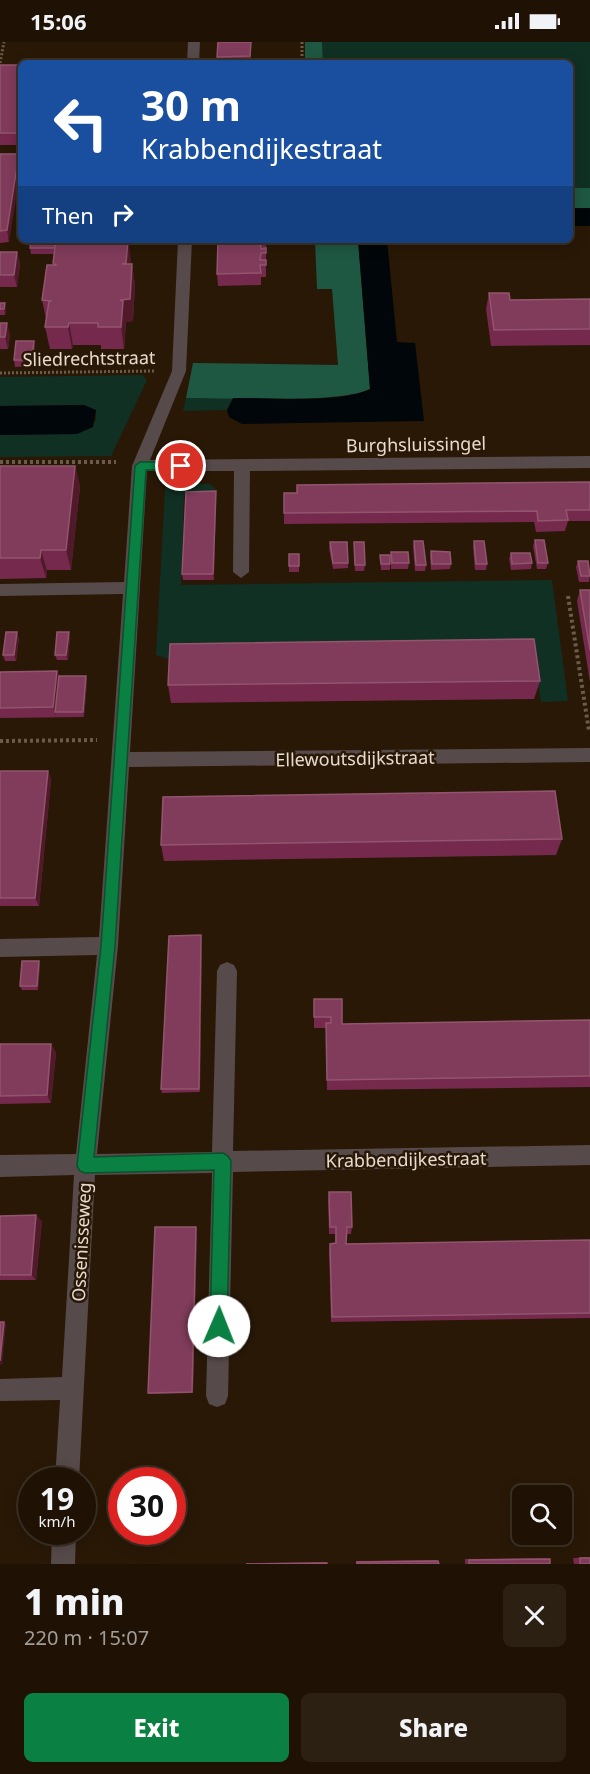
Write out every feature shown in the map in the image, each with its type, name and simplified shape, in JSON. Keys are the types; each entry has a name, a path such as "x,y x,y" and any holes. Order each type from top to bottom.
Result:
{"street":[{"path":"193,60 194,42"},
{"name":"Ossenisseweg","path":"68,1467 85,1166 108,946 140,466 179,371 185,243"},
{"name":"Burghsluissingel","path":"140,466 590,462"},
{"path":"241,572 242,466"},
{"path":"0,590 131,588"},
{"name":"Ellewoutsdijkstraat","path":"120,760 590,755"},
{"path":"0,948 108,946"},
{"path":"217,1396 227,971"},
{"name":"Krabbendijkestraat","path":"0,1166 590,1155"},
{"path":"0,1390 72,1388"},
{"path":"63,1564 64,1545"}],"path":[{"path":"0,63 4,42"},
{"path":"302,42 302,60"},
{"name":"Sliedrechtstraat","path":"0,373 179,371"},
{"path":"0,462 108,461 140,466"},
{"path":"568,596 590,740"},
{"path":"0,741 122,739"}],"green space":[{"path":"305,42 322,42 323,60 305,60"},
{"path":"322,42 590,42 590,188 573,188 573,60 323,60"},
{"path":"573,188 590,188 590,208 573,208"},
{"path":"315,243 358,243 370,389 334,397 186,398 193,363 338,365 332,289 317,289"},
{"path":"142,375 147,380 111,456 0,457 0,435 77,434 96,421 96,411 84,405 0,406 0,377"},
{"path":"186,398 233,398 227,410 183,411"},
{"path":"175,484 210,484 215,488 215,495 184,496 181,585 552,580 568,701 541,702 534,656 169,659 156,655 165,489"}],"shaded area":[{"path":"573,208 590,208 590,226 573,226"},
{"path":"358,243 387,243 397,342 415,343 424,421 242,424 229,417 227,410 233,398 341,397 370,389"},
{"path":"84,405 96,410 93,427 77,434 0,435 0,406"}],"building":[{"path":"218,42 251,42 250,56 217,57"},
{"path":"0,65 18,65 18,133 0,133"},
{"path":"0,154 18,154 7,230 0,231"},
{"path":"31,243 56,243 55,248 30,248"},
{"path":"56,243 128,243 126,263 122,264 132,264 130,299 120,300 123,301 121,327 98,327 98,323 69,323 68,327 45,327 49,301 52,301 42,300 47,265 56,265 53,263"},
{"path":"218,243 260,243 261,249 266,248 266,253 261,253 260,260 266,260 266,265 260,265 261,273 217,274"},
{"path":"0,252 17,252 14,275 0,275"},
{"path":"489,293 509,293 510,300 590,299 590,329 494,330"},
{"path":"0,303 5,303 4,309 0,309"},
{"path":"0,323 7,323 5,337 0,337"},
{"path":"16,341 34,341 32,360 14,360"},
{"path":"0,466 75,466 66,550 41,550 40,558 0,558"},
{"path":"590,482 590,510 566,510 568,520 538,521 537,511 284,513 284,493 297,493 297,485"},
{"path":"216,491 213,574 182,574 186,492"},
{"path":"535,540 544,540 548,563 538,563"},
{"path":"414,541 423,541 426,565 416,565"},
{"path":"474,541 484,541 487,564 476,564"},
{"path":"330,542 347,542 348,563 333,563"},
{"path":"354,542 364,542 365,565 355,565"},
{"path":"431,551 450,552 451,564 432,564"},
{"path":"391,552 408,552 409,563 392,563"},
{"path":"511,553 530,553 532,563 512,564"},
{"path":"289,554 299,554 299,566 289,566"},
{"path":"380,555 390,555 390,564 381,564"},
{"path":"578,561 588,561 590,576 581,576"},
{"path":"580,590 590,590 590,650"},
{"path":"6,632 17,632 14,655 3,655"},
{"path":"57,632 69,632 66,655 55,655"},
{"path":"534,639 540,681 168,685 170,644"},
{"path":"57,671 53,707 0,708 0,672"},
{"path":"59,676 86,676 83,712 55,712"},
{"path":"0,771 48,771 35,898 0,898"},
{"path":"555,791 562,839 161,845 163,797"},
{"path":"201,935 199,1089 161,1089 169,936"},
{"path":"22,961 39,961 37,986 20,986"},
{"path":"314,999 342,999 342,1024 590,1020 590,1076 327,1080 326,1023 331,1023 331,1017 314,1017"},
{"path":"0,1044 51,1044 47,1095 0,1096"},
{"path":"329,1192 351,1192 352,1227 347,1227 346,1244 590,1240 590,1313 332,1317 330,1244 336,1243 336,1227 330,1227"},
{"path":"36,1215 31,1275 0,1275 0,1216"},
{"path":"155,1227 196,1227 192,1392 148,1393"},
{"path":"0,1322 4,1322 0,1361"},
{"path":"580,1558 590,1558 590,1564 580,1564"},
{"path":"550,1559 550,1564 469,1564 469,1560"},
{"path":"438,1561 439,1564 357,1564 357,1562"},
{"path":"327,1563 327,1564 246,1564"}],"route":[{"path":"181,466 140,466 108,946 85,1166 223,1161 219,1326"}]}
